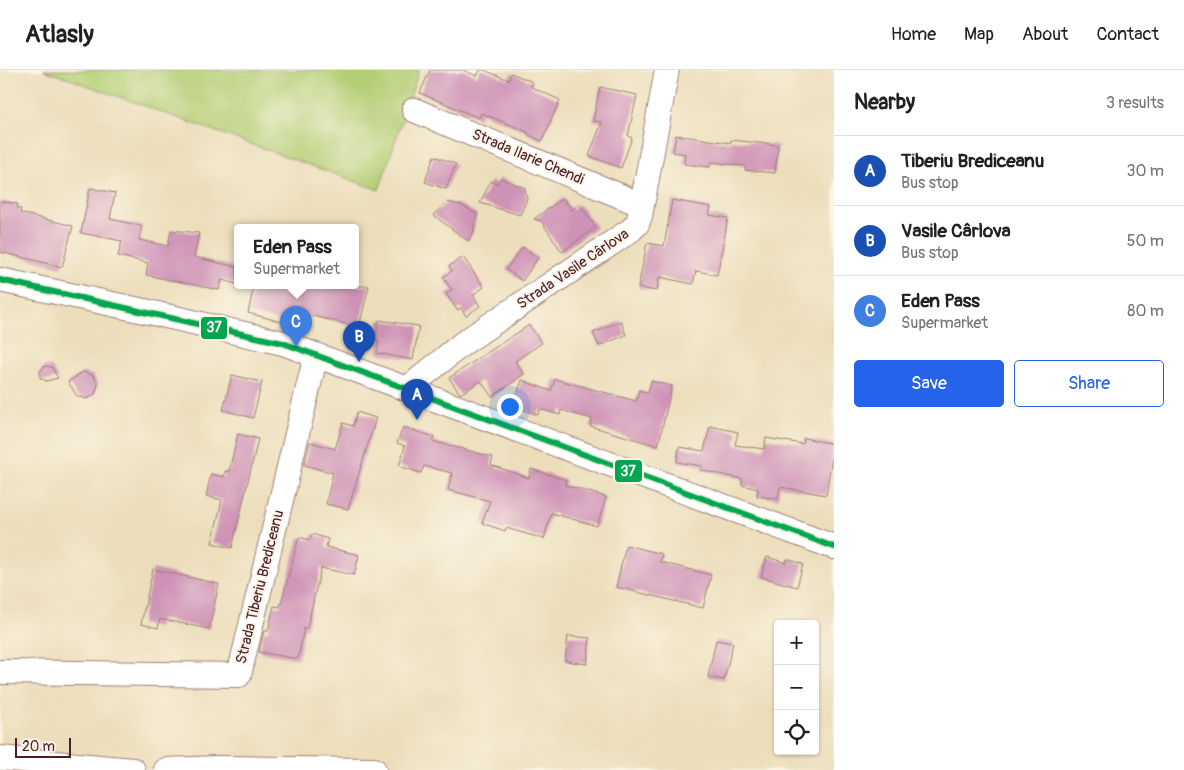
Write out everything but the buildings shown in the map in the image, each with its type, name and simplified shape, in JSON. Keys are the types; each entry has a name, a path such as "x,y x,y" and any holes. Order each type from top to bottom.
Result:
{"street":[{"name":"Strada Vasile Cârlova","path":"408,389 462,344 631,230 637,224 667,70"},
{"name":"Strada Ilarie Chendi","path":"414,110 642,205"},
{"path":"0,280 273,341 834,544"},
{"name":"Strada Tiberiu Brediceanu","path":"0,672 239,675 316,355"},
{"path":"0,758 133,770"},
{"path":"166,770 218,768 374,770"}],"green space":[{"path":"44,70 419,70 379,190"}],"transit line":[{"name":"37","path":"0,280 283,343 834,547"}],"place":[{"name":"Eden Pass","path":"296,347"},
{"name":"Vasile Cârlova","path":"359,362"},
{"name":"Tiberiu Brediceanu","path":"417,420"}]}
